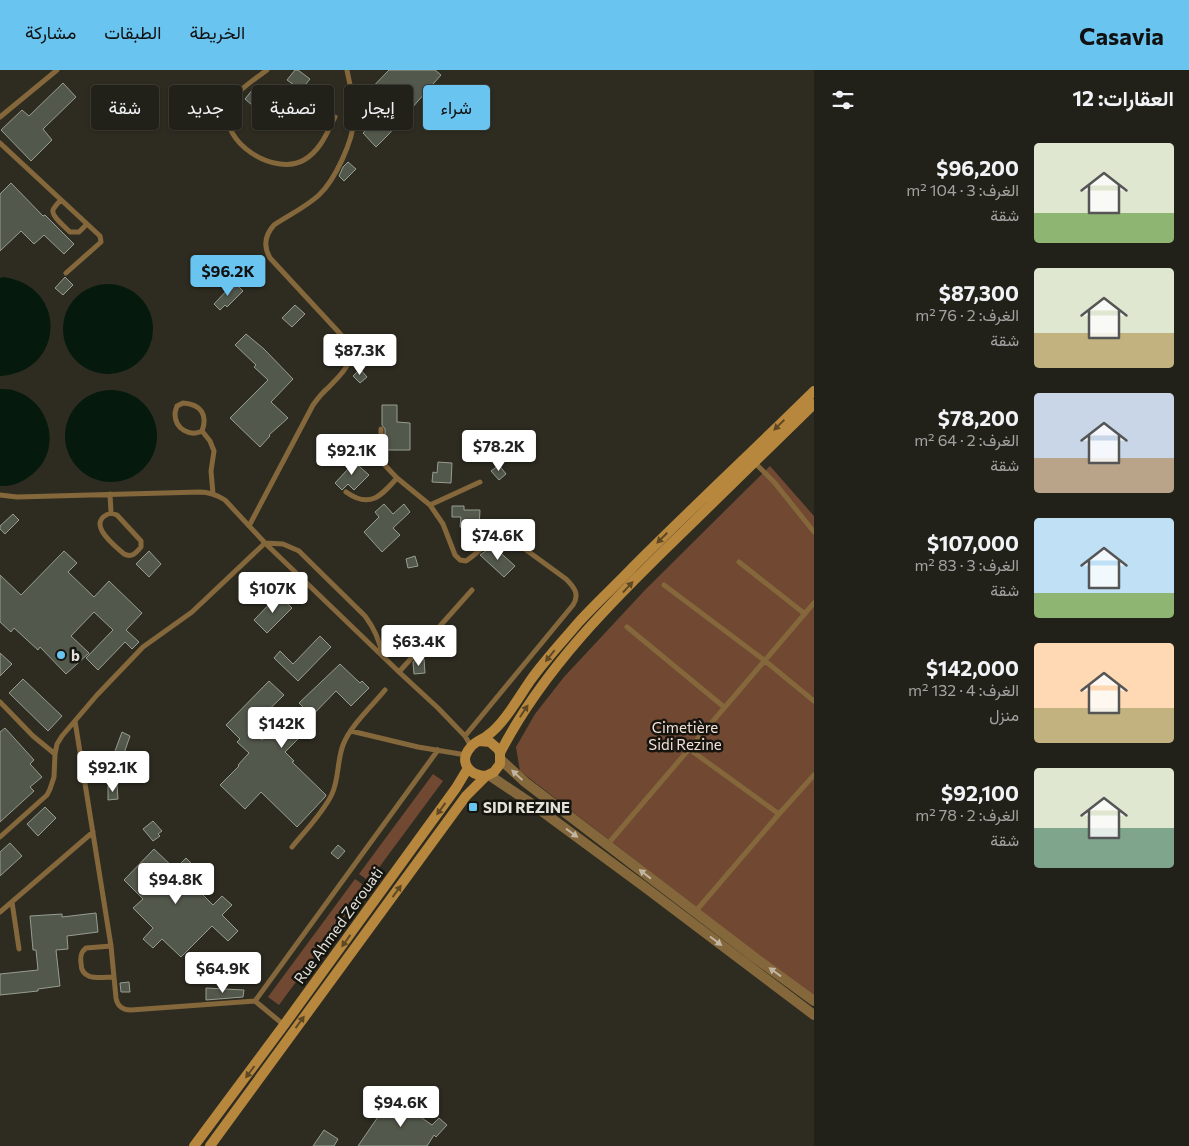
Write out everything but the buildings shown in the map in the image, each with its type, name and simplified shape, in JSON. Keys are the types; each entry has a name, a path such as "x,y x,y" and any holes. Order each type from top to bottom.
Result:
{"main road":[{"path":"487,775 476,774 468,768 465,759 472,747 499,725 532,679 580,622 683,517 814,391"},
{"path":"210,1146 466,796 487,775 497,769 500,756 519,718 542,685 584,634 642,572 814,404"},
{"path":"472,747 490,742 494,745 500,756"},
{"name":"Rue Ahmed Zerouati","path":"194,1146 456,788 468,768"}],"street":[{"path":"500,756 525,782 607,844 814,1015"},
{"path":"487,775 532,804 814,1001"}],"lane":[{"path":"0,117 58,70"},
{"path":"267,70 234,98 228,114 230,131 249,152 275,164 287,165 302,161 312,155 320,146 335,117"},
{"path":"249,526 313,405 342,374 349,363 350,351 345,339 270,258 265,247 267,235 274,225 319,194 327,186 339,166 348,145 354,121 347,70"},
{"path":"0,143 100,236 101,242 66,273"},
{"path":"61,200 52,210 52,213 70,232 79,232 87,224"},
{"path":"190,404 197,406 202,411 205,425 202,431 197,434 184,431 176,421 177,406 190,404"},
{"path":"381,429 381,461"},
{"path":"202,431 210,441 214,451 210,472 213,494"},
{"path":"360,439 398,478 430,506 443,524 455,555 460,560 466,561 491,541 505,539 512,541 566,579 576,592 573,605 465,736"},
{"path":"754,462 774,482 814,532"},
{"path":"346,492 355,499 366,500 376,498 382,495 398,478"},
{"path":"430,506 480,482"},
{"path":"0,495 18,497 200,492 213,494 225,500 265,543 444,714 465,736 472,747 438,750 351,731"},
{"path":"110,494 111,513"},
{"path":"111,513 117,515 141,541 141,547 133,555 128,556 124,554 101,531 100,523 105,516 111,513"},
{"path":"0,837 47,795 54,776 57,744 97,694 144,647 197,608 265,543 283,544 305,557 370,622 378,638 382,655"},
{"path":"740,562 805,614"},
{"path":"664,585 764,660 814,701"},
{"path":"399,672 472,590"},
{"path":"607,844 814,603"},
{"path":"627,627 724,707"},
{"path":"292,847 327,804 336,786 343,745 351,731 385,690"},
{"path":"0,702 38,741 55,754"},
{"path":"75,721 111,946 116,1001 127,1010 255,1001 284,1025"},
{"path":"689,749 778,814"},
{"path":"255,1001 438,750"},
{"path":"692,916 778,814 814,775"},
{"path":"0,912 93,832"},
{"path":"12,902 20,949"},
{"path":"111,946 86,948 81,955 81,967 84,974 91,978 114,977"}],"green space":[{"name":"Cimetière Sidi Rezine","path":"770,466 814,516 814,998 520,771 516,747 535,714 564,677 645,590"},
{"path":"433,774 443,781 369,881 359,874"},
{"path":"355,879 366,887 279,1005 268,997"}],"shaded area":[{"path":"3,277 24,283 39,295 48,311 51,328 47,345 37,360 22,371 0,376 0,278"},
{"path":"99,284 117,284 133,291 146,304 153,320 153,338 146,354 133,367 117,374 99,374 83,367 70,354 63,338 63,320 70,304 83,291"},
{"path":"0,389 15,391 28,397 46,419 49,432 49,447 44,460 35,472 21,482 6,486 0,486"},
{"path":"111,390 129,394 144,403 153,418 157,436 153,454 144,469 129,478 111,482 93,478 78,469 69,454 65,436 69,418 78,403 93,394"}],"place":[{"name":"b","path":"61,655"},
{"name":"SIDI REZINE","path":"473,807"}]}
